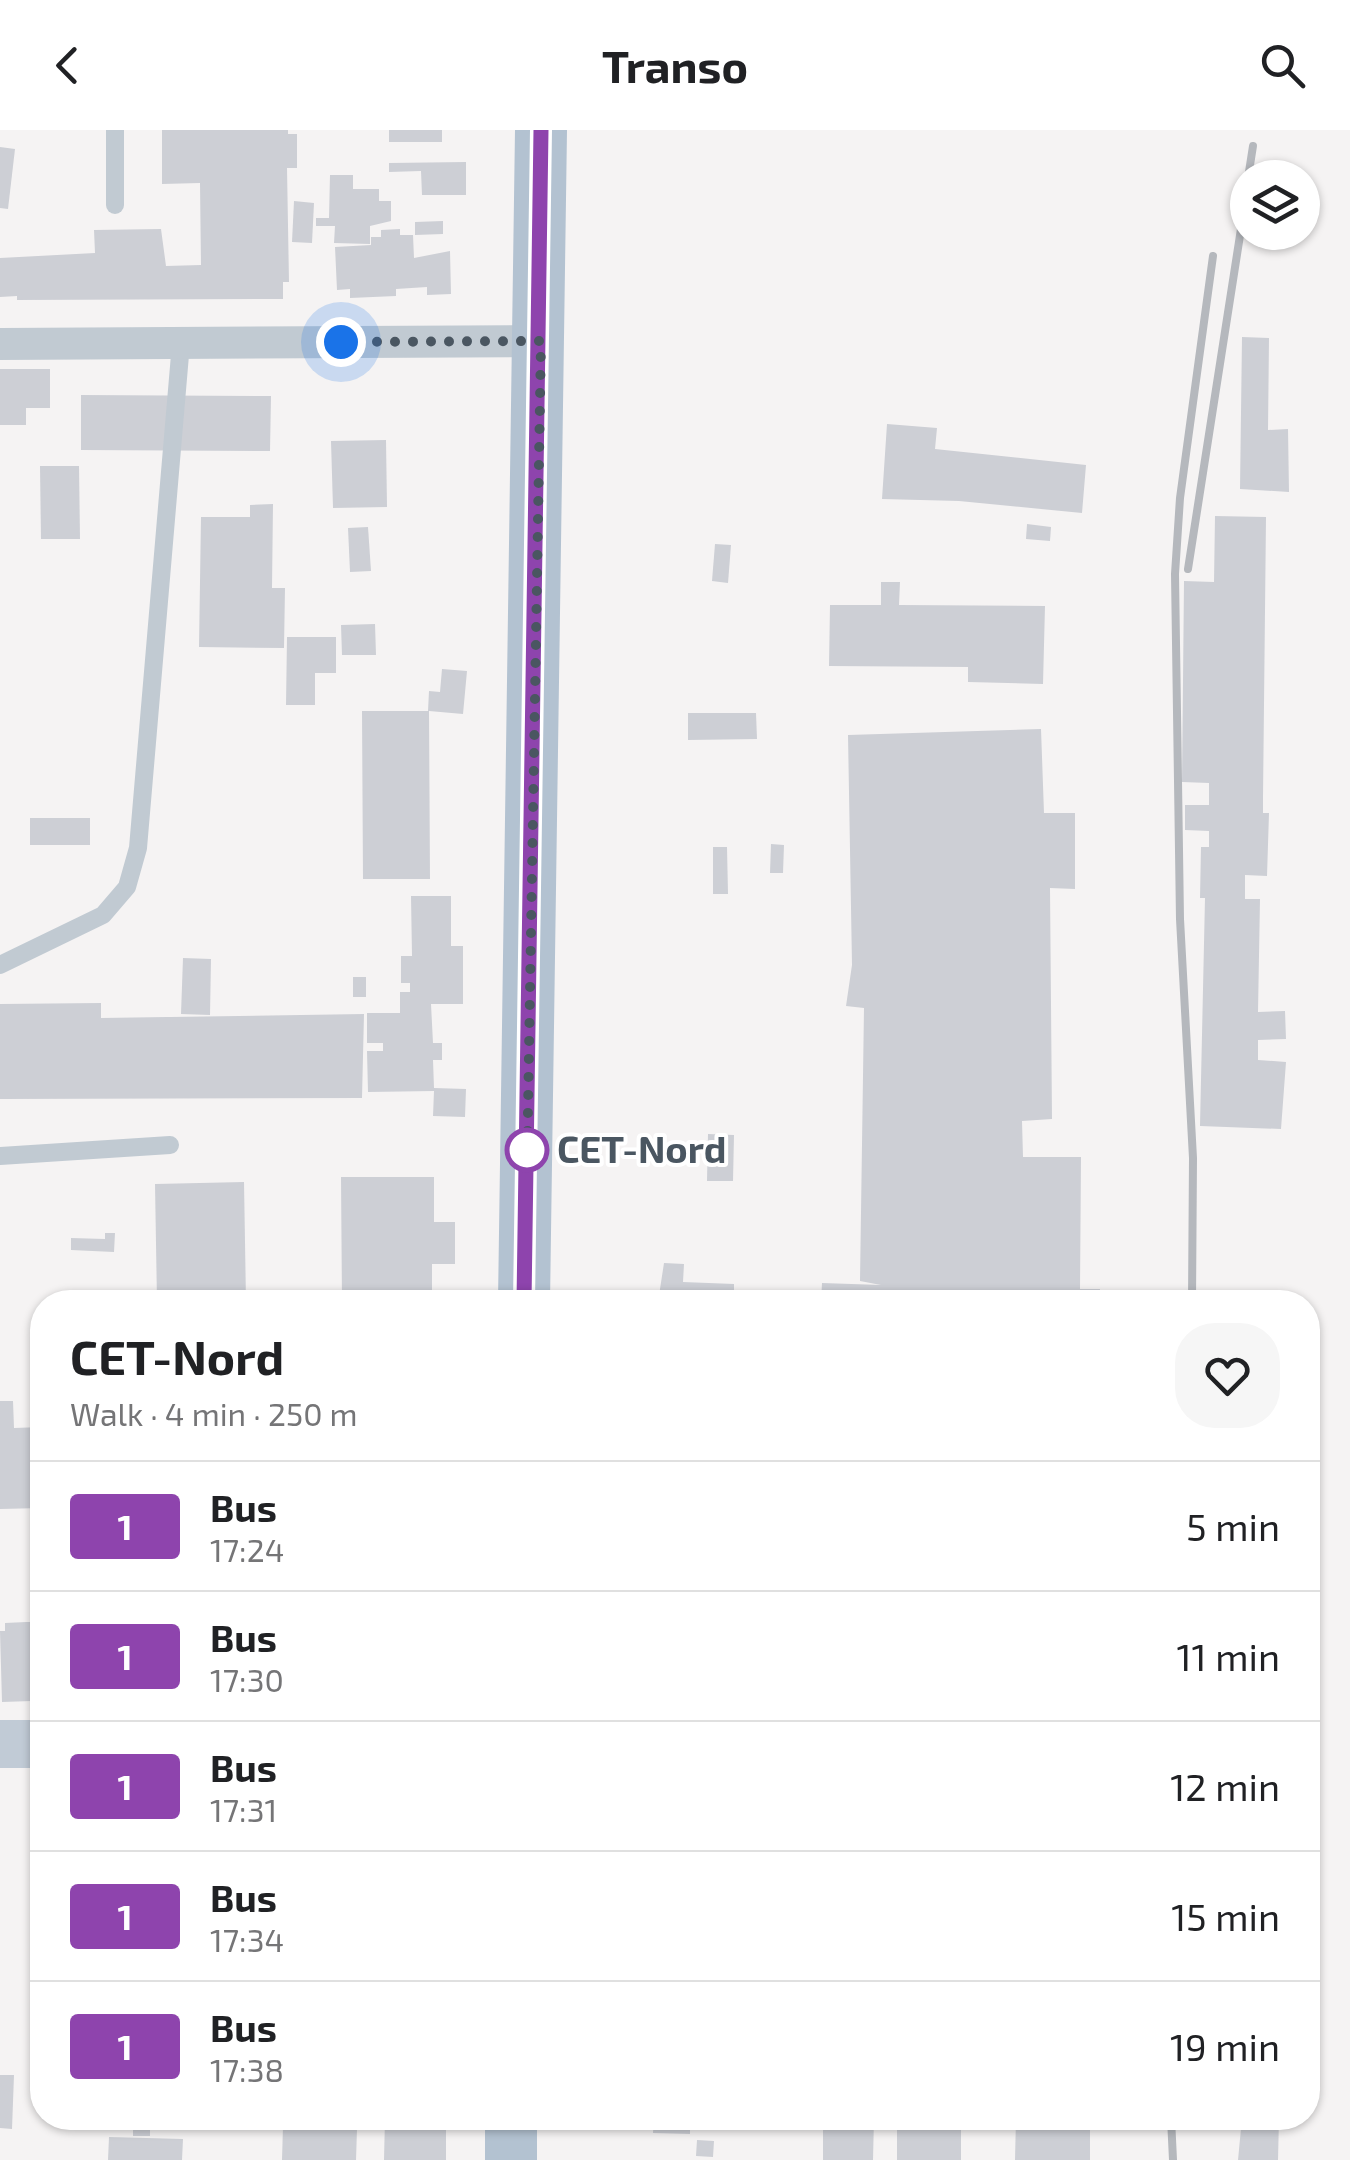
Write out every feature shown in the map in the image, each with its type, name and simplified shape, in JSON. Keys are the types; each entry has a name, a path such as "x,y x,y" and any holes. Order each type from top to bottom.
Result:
{"main road":[{"path":"524,1290 541,341 541,130"},
{"path":"511,2130 511,2160"}],"street":[{"path":"0,344 541,341"},
{"path":"0,1744 30,1744"}],"lane":[{"path":"115,130 115,205"},
{"path":"0,965 103,915 128,887 138,848 181,342"},
{"path":"0,1156 170,1144"}],"building":[{"path":"162,130 288,130 288,134 297,134 297,168 287,168 289,282 283,282 283,299 0,297 0,258 95,253 94,230 161,229 166,266 201,265 200,183 162,184"},
{"path":"389,130 442,130 442,142 389,142"},
{"path":"0,147 15,149 8,209 0,208"},
{"path":"466,162 466,195 422,195 421,171 389,172 389,163"},
{"path":"330,175 353,175 353,189 379,189 379,201 391,201 391,221 370,226 370,244 334,243 335,226 316,226 316,218 329,218"},
{"path":"294,201 314,203 312,243 292,242"},
{"path":"443,221 443,234 415,235 415,222"},
{"path":"400,229 400,235 413,235 414,258 450,251 451,294 427,295 427,287 396,289 396,296 350,298 350,289 337,290 335,247 371,245 371,237 381,237 381,230"},
{"path":"1242,337 1269,338 1268,430 1288,429 1289,492 1240,489"},
{"path":"0,369 50,369 50,408 26,408 26,425 0,425"},
{"path":"81,395 271,396 270,451 81,450"},
{"path":"887,424 937,428 935,449 1086,465 1082,513 959,501 882,499"},
{"path":"386,440 387,507 333,508 331,441"},
{"path":"40,466 79,466 80,539 41,539"},
{"path":"273,504 272,588 285,588 284,648 199,647 201,517 250,517 250,505"},
{"path":"1215,516 1266,517 1263,813 1269,813 1267,876 1245,875 1245,899 1260,899 1258,1012 1285,1011 1286,1039 1258,1040 1258,1060 1286,1062 1281,1129 1200,1126 1205,898 1200,898 1201,847 1209,847 1209,831 1185,830 1185,805 1209,805 1209,783 1182,782 1184,581 1214,582"},
{"path":"1027,524 1051,527 1050,541 1026,539"},
{"path":"368,527 371,571 350,572 348,528"},
{"path":"715,544 731,545 728,583 712,581"},
{"path":"881,582 900,582 899,605 1045,606 1043,684 968,682 968,667 829,666 830,605 881,605"},
{"path":"375,624 376,655 342,655 341,625"},
{"path":"287,637 336,637 336,673 315,673 315,705 286,705"},
{"path":"442,669 467,671 463,714 429,711 430,879 363,879 362,711 428,711 429,691 440,692"},
{"path":"688,713 756,713 757,739 688,740"},
{"path":"1041,729 1044,813 1075,813 1075,889 1050,888 1052,1119 1022,1121 1023,1157 1081,1157 1080,1289 1100,1290 822,1290 822,1283 881,1285 860,1281 864,1008 846,1006 852,965 848,735"},
{"path":"30,818 90,818 90,845 30,845"},
{"path":"771,844 784,845 783,873 770,873"},
{"path":"713,847 727,847 728,894 713,894"},
{"path":"411,896 451,896 451,946 463,946 463,1004 431,1004 433,1043 442,1043 442,1060 433,1060 434,1088 466,1089 465,1117 433,1116 434,1091 368,1092 367,1051 383,1051 383,1043 367,1043 367,1013 400,1013 400,992 410,992 410,983 401,983 401,956 412,956"},
{"path":"183,958 211,959 210,1015 181,1014"},
{"path":"353,977 366,977 366,997 353,997"},
{"path":"101,1003 101,1018 364,1014 362,1098 0,1099 0,1004"},
{"path":"708,1134 734,1135 733,1181 707,1181"},
{"path":"341,1177 434,1177 434,1222 455,1222 455,1264 432,1264 432,1290 342,1290"},
{"path":"244,1182 246,1290 157,1290 155,1184"},
{"path":"105,1233 115,1233 114,1252 71,1250 71,1238 105,1239"},
{"path":"664,1263 684,1264 683,1282 734,1284 734,1290 660,1290"},
{"path":"0,1401 13,1401 14,1428 30,1427 30,1508 0,1509"},
{"path":"30,1622 30,1701 2,1702 0,1631 5,1631 5,1623"},
{"path":"0,2075 14,2075 12,2129 0,2128"},
{"path":"133,2130 150,2130 150,2136 133,2136"},
{"path":"283,2130 357,2130 356,2160 282,2160"},
{"path":"385,2130 446,2130 446,2160 384,2160"},
{"path":"653,2130 690,2130 690,2134 653,2133"},
{"path":"823,2130 874,2130 873,2160 823,2160"},
{"path":"897,2130 961,2130 961,2160 897,2160"},
{"path":"1016,2130 1090,2130 1090,2160 1015,2160"},
{"path":"1241,2130 1279,2130 1278,2160 1238,2160"},
{"path":"109,2137 183,2139 182,2160 108,2160"},
{"path":"697,2140 714,2141 713,2157 696,2156"}],"railway":[{"path":"1251,160 1253,146"},
{"path":"1188,569 1238,250"},
{"path":"1192,1290 1193,1158 1180,919 1175,574 1180,498 1213,256"},
{"path":"1172,2130 1173,2160"}],"bus line":[{"name":"1","path":"524,1290 541,341 541,130"}],"place":[{"name":"CET-Nord","path":"527,1150"}],"route":[{"path":"341,342 541,341 527,1169 527,1150"}]}
